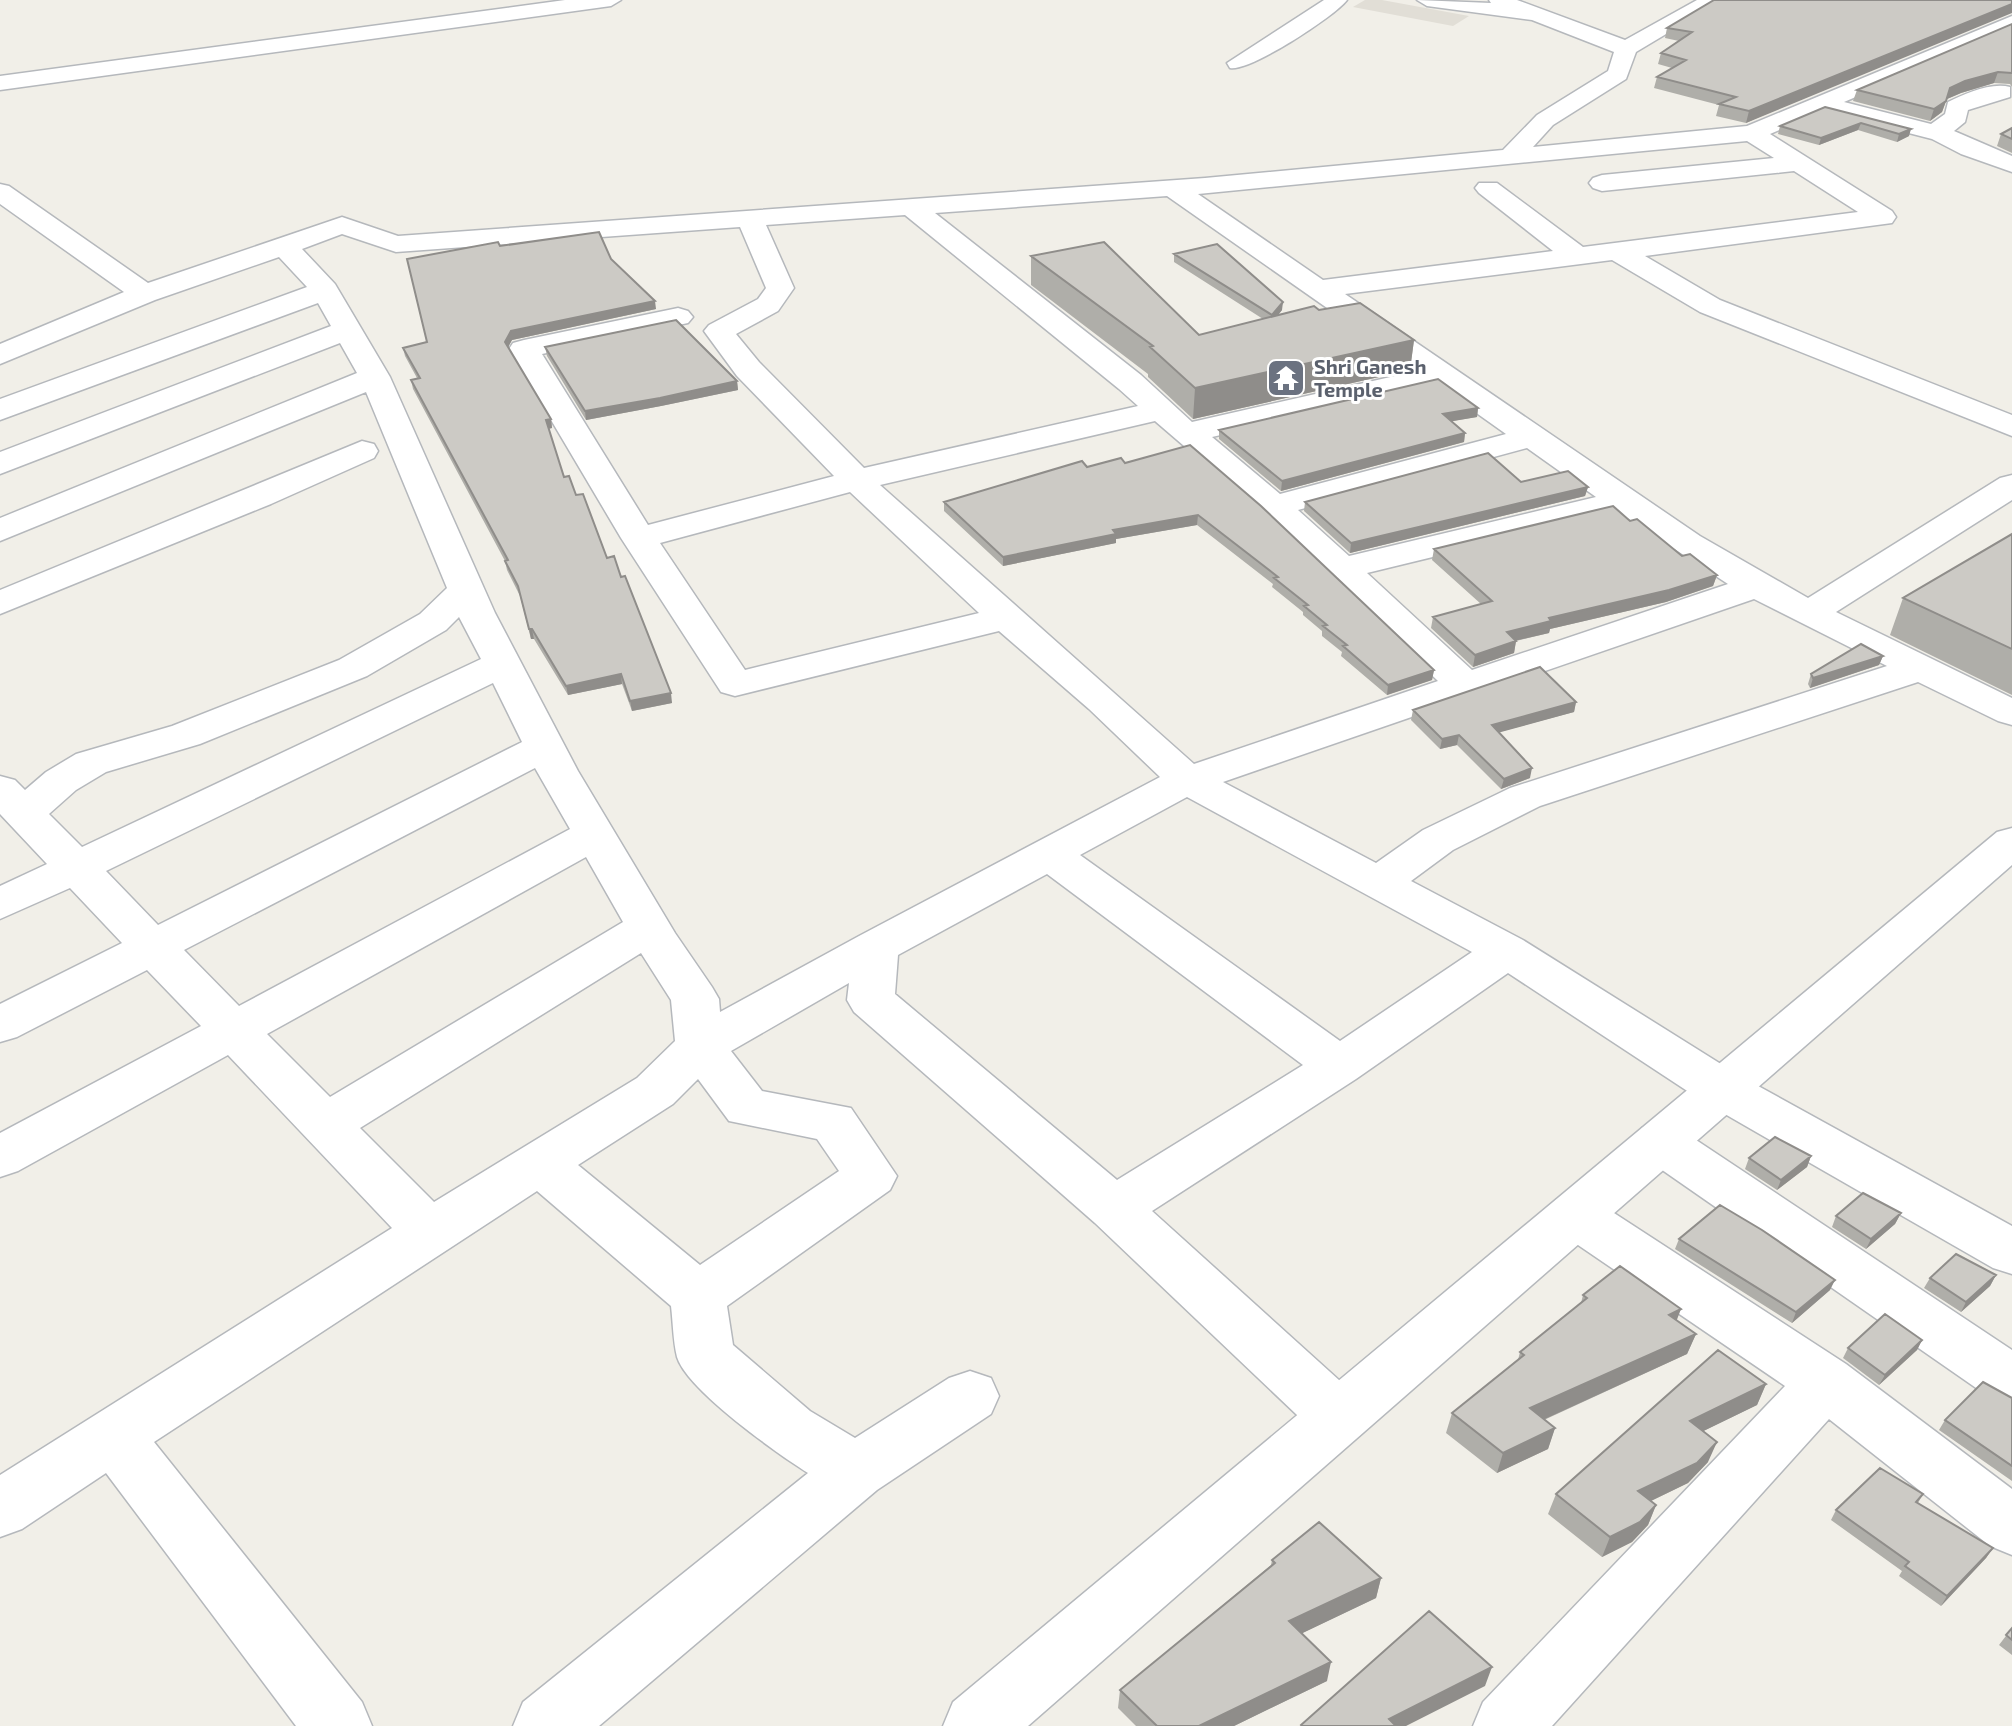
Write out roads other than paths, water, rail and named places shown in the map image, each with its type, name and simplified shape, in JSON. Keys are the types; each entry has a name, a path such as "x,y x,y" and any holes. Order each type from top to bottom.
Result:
{"street":[{"path":"0,76 565,0"},
{"path":"0,83 611,0"},
{"path":"1238,63 1307,22 1337,0"},
{"path":"1427,0 1534,16 1605,37 1626,49"},
{"path":"1499,0 1534,16"},
{"path":"1509,158 1545,120 1618,74 1626,49 1713,0"},
{"path":"0,355 145,294 342,225 396,244 1173,189 1752,133 1911,65 2006,29"},
{"path":"1911,65 2007,94"},
{"path":"1941,134 1943,124 1957,117 1956,107 2007,94"},
{"path":"1819,103 1941,134 2006,157"},
{"path":"1319,289 1883,217 1752,133"},
{"path":"1561,153 1684,242"},
{"path":"1602,183 1798,163"},
{"path":"1488,188 1576,255"},
{"path":"1173,189 1441,375 1476,396 1529,438 1757,586 2012,713"},
{"path":"0,192 145,294"},
{"path":"912,208 1274,506 1464,684"},
{"path":"750,220 780,288 768,305 719,331 748,369 857,480 1187,780 1507,951 1722,1089 2012,1252"},
{"path":"284,246 325,290 375,377 466,590 544,747 649,927 695,999 700,1046 747,1108 833,1122 871,1176 698,1296"},
{"path":"1617,251 1710,306 2012,426"},
{"path":"0,410 325,290"},
{"path":"678,317 524,349 639,538 735,684 1006,618"},
{"path":"0,464 349,329"},
{"path":"639,538 857,480 1441,375"},
{"path":"0,530 375,377"},
{"path":"1274,506 1529,438"},
{"path":"0,603 259,497 362,451"},
{"path":"1809,613 2012,485"},
{"path":"1341,569 1625,500"},
{"path":"0,1509 429,1232 655,1091 700,1046 875,947 1187,780 1757,586"},
{"path":"429,1232 11,801 61,781 91,763 186,735 353,668 433,622 466,590"},
{"path":"0,904 502,664"},
{"path":"1378,883 1438,840 1525,797 1923,667"},
{"path":"0,1025 544,747"},
{"path":"0,1157 594,834"},
{"path":"991,1722 1339,1417 2012,842"},
{"path":"1049,854 1339,1066"},
{"path":"325,1125 649,927"},
{"path":"875,947 871,1000 1114,1208 1339,1417"},
{"path":"1114,1208 1339,1066 1507,951"},
{"path":"1660,1142 2012,1381"},
{"path":"539,1162 698,1296 706,1357 789,1429 856,1471"},
{"path":"1575,1215 1826,1382 2012,1526"},
{"path":"1507,1726 1826,1382"},
{"path":"547,1726 856,1471 970,1396"},
{"path":"113,1436 338,1726"}],"place":[{"name":"Shri Ganesh Temple","path":"1286,378"}]}
